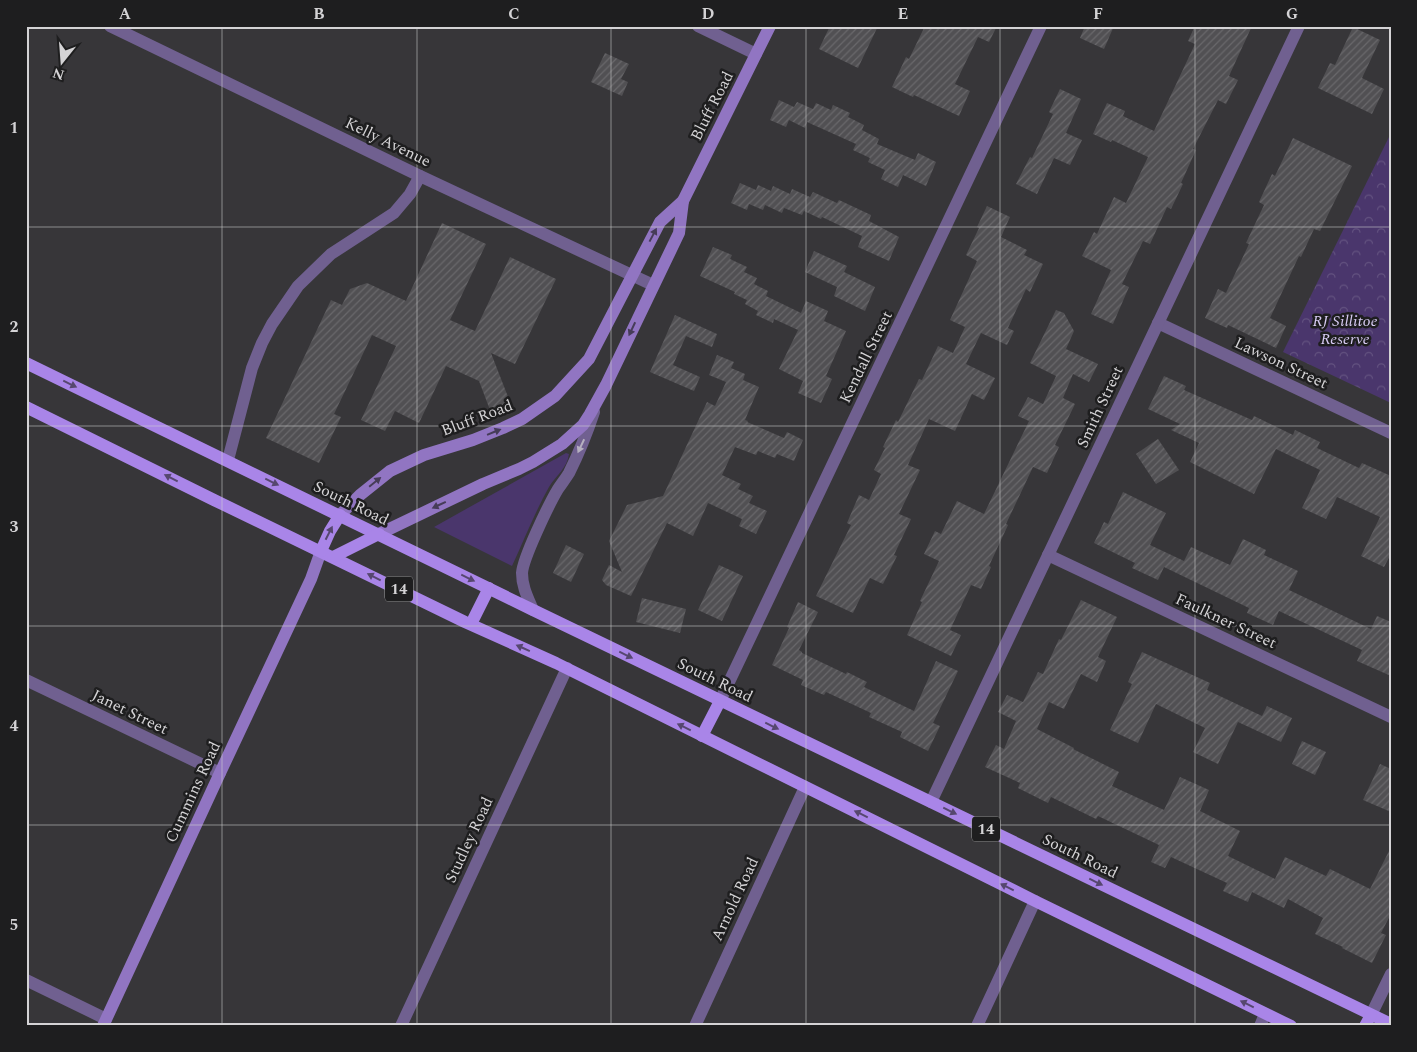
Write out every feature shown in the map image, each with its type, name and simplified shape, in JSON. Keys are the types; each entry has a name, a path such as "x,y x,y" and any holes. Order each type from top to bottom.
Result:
{"main road":[{"name":"Bluff Road","path":"379,534 483,484 519,469 568,440 583,425 598,400 679,232 683,201 770,26"},
{"name":"Bluff Road","path":"340,515 360,495 390,471 424,455 503,428 522,419 555,396 589,359 660,222 683,201"},
{"name":"South Road","path":"26,363 931,802 1368,1020 1391,1024"},
{"name":"14","path":"26,407 223,505 567,668 1291,1026"},
{"path":"321,551 340,515"},
{"path":"333,557 379,534"},
{"name":"Cummins Road","path":"104,1022 314,572 321,551"},
{"name":"Cummins Road","path":"314,572 333,557"},
{"path":"471,624 488,588"},
{"path":"702,736 720,701"}],"street":[{"name":"Kelly Avenue","path":"110,26 420,176 653,285"},
{"path":"698,26 756,54"},
{"name":"Kendall Street","path":"720,701 1041,26"},
{"name":"Smith Street","path":"931,802 1299,26"},
{"path":"228,460 252,368 272,324 298,286 331,254 394,213 410,194 420,176"},
{"name":"Lawson Street","path":"1158,323 1391,433"},
{"name":"Bluff Road","path":"533,610 526,592 522,570 556,492 569,472 583,442 598,400"},
{"name":"Faulkner Street","path":"1048,555 1391,717"},
{"name":"Studley Road","path":"401,1026 567,668"},
{"name":"Janet Street","path":"26,680 220,773"},
{"name":"Arnold Road","path":"695,1026 805,787"},
{"path":"977,1026 1035,901"},
{"path":"1368,1020 1391,974"},
{"path":"26,980 104,1022"},
{"path":"1260,1026 1266,1014"}],"green space":[{"name":"RJ Sillitoe Reserve","path":"1391,133 1391,403 1283,352"},
{"path":"566,453 569,454 566,464 544,497 512,566 434,527"}],"building":[{"path":"830,26 878,26 858,68 819,49"},
{"path":"925,26 997,26 989,42 978,37 955,84 970,91 959,116 892,87 906,57 909,59"},
{"path":"1085,26 1114,26 1104,49 1080,38"},
{"path":"1195,26 1252,26 1229,76 1238,80 1226,104 1218,100 1193,149 1196,150 1171,209 1167,207 1150,244 1143,241 1122,284 1129,287 1113,324 1091,314 1111,270 1082,256 1094,232 1097,234 1114,197 1126,203 1148,157 1112,140 1111,142 1093,134 1107,103 1125,111 1123,116 1154,131 1195,44 1188,41"},
{"path":"1353,27 1380,40 1362,78 1384,89 1372,114 1318,88 1330,63 1335,65"},
{"path":"605,53 629,64 621,79 628,82 622,96 591,82"},
{"path":"1060,89 1081,99 1066,133 1082,140 1070,165 1054,158 1037,194 1016,184 1030,157 1032,158 1053,114 1049,112"},
{"path":"779,100 794,107 797,102 813,109 816,103 831,110 833,105 850,113 848,117 864,125 862,130 879,139 877,144 915,160 918,153 936,162 926,186 903,175 898,187 881,179 885,170 868,162 870,158 853,150 856,144 807,122 805,128 789,120 786,127 770,120"},
{"path":"1293,138 1352,166 1320,231 1314,229 1301,257 1299,256 1270,318 1286,326 1276,348 1228,325 1227,328 1205,318 1218,289 1226,293 1249,244 1246,243 1264,205 1259,202 1272,174 1275,176"},
{"path":"740,183 756,190 758,185 771,191 773,186 790,194 792,189 810,197 813,192 837,203 839,200 871,215 869,221 899,237 889,261 858,247 862,236 822,217 821,219 804,211 802,215 784,208 782,213 765,205 763,210 749,204 747,210 731,203"},
{"path":"987,206 1010,217 1001,237 1027,250 1024,255 1043,264 1030,292 1026,289 1008,328 1014,331 1007,345 981,333 966,364 995,378 984,400 972,394 955,431 929,419 908,465 920,470 899,514 911,519 894,555 897,556 883,584 870,578 853,613 816,596 851,525 847,523 859,495 869,500 881,474 874,470 896,420 898,422 919,379 922,380 938,346 953,353 965,327 950,320 977,261 966,255"},
{"path":"442,223 486,244 450,320 475,331 510,257 556,279 515,364 491,353 510,402 490,410 479,381 446,366 419,423 395,411 385,431 361,420 396,346 372,335 334,414 341,417 319,463 266,438 331,300 342,305 350,289 367,283 406,301"},
{"path":"713,247 732,255 730,259 747,267 744,272 757,278 754,284 768,291 766,296 801,313 806,301 828,311 824,321 846,331 826,376 832,379 821,403 798,393 803,381 779,369 798,330 774,319 773,323 756,315 758,311 745,304 747,300 734,294 735,292 700,276"},
{"path":"814,251 847,266 844,272 875,287 865,311 834,296 837,287 805,272"},
{"path":"1056,310 1064,313 1074,331 1066,349 1098,364 1089,382 1073,374 1063,398 1075,404 1055,445 1059,447 1047,473 1033,467 1006,524 1008,525 989,566 991,567 981,589 971,585 950,630 961,635 951,656 907,635 922,602 920,601 939,561 924,554 935,531 941,534 957,501 984,514 1029,421 1018,416 1028,397 1043,404 1056,376 1030,363"},
{"path":"675,315 717,334 712,347 686,336 673,365 700,377 694,391 650,372"},
{"path":"717,355 734,362 731,368 745,374 743,380 759,387 745,420 747,422 784,438 787,432 803,440 794,461 777,454 775,458 758,451 756,455 735,447 722,475 741,484 738,489 753,496 749,503 767,511 756,534 739,526 742,519 708,503 693,536 667,523 631,596 606,585 602,580 609,565 622,572 609,541 627,505 663,496 707,402 715,406 726,382 709,375"},
{"path":"1164,376 1186,386 1184,390 1252,420 1254,416 1293,435 1295,430 1320,442 1317,448 1359,468 1362,463 1391,476 1391,554 1384,567 1361,556 1380,517 1337,497 1326,519 1302,508 1320,470 1276,449 1254,494 1190,462 1199,443 1171,430 1180,424 1148,409"},
{"path":"1158,439 1179,470 1156,484 1136,454"},
{"path":"1123,492 1166,513 1150,545 1184,561 1191,547 1230,565 1243,539 1266,550 1264,555 1298,571 1289,590 1371,629 1377,616 1391,622 1391,676 1357,661 1362,650 1279,611 1273,625 1247,613 1249,608 1164,567 1158,580 1132,568 1135,563 1094,543 1104,522 1108,524"},
{"path":"566,545 584,554 571,582 553,573"},
{"path":"719,565 743,576 722,621 698,610"},
{"path":"642,598 686,609 680,633 636,622"},
{"path":"1081,600 1117,617 1098,657 1106,661 1097,682 1081,674 1064,709 1049,702 1037,729 1119,772 1112,786 1164,810 1180,777 1209,790 1200,811 1240,831 1228,856 1275,879 1285,857 1326,876 1330,869 1370,889 1391,847 1391,914 1381,933 1386,935 1372,963 1315,934 1323,918 1288,899 1284,908 1252,892 1248,902 1223,891 1227,883 1171,857 1165,868 1151,862 1159,845 1098,816 1096,819 1051,797 1048,803 1018,788 1020,783 985,767 996,745 1004,749 1016,721 998,712 1007,695 1023,702 1038,672 1043,674 1059,639 1061,640"},
{"path":"798,602 818,612 799,650 802,653 867,682 864,687 914,711 936,661 958,671 933,723 940,726 928,751 900,737 902,732 869,717 871,713 826,692 824,695 801,685 803,680 772,665 789,628 787,627"},
{"path":"1142,652 1210,683 1207,690 1262,716 1267,706 1292,718 1281,742 1238,722 1218,764 1193,752 1205,728 1156,704 1138,743 1110,730 1132,684 1128,682"},
{"path":"1302,741 1326,752 1315,775 1292,764"},
{"path":"1380,764 1391,769 1391,812 1363,800"}]}
